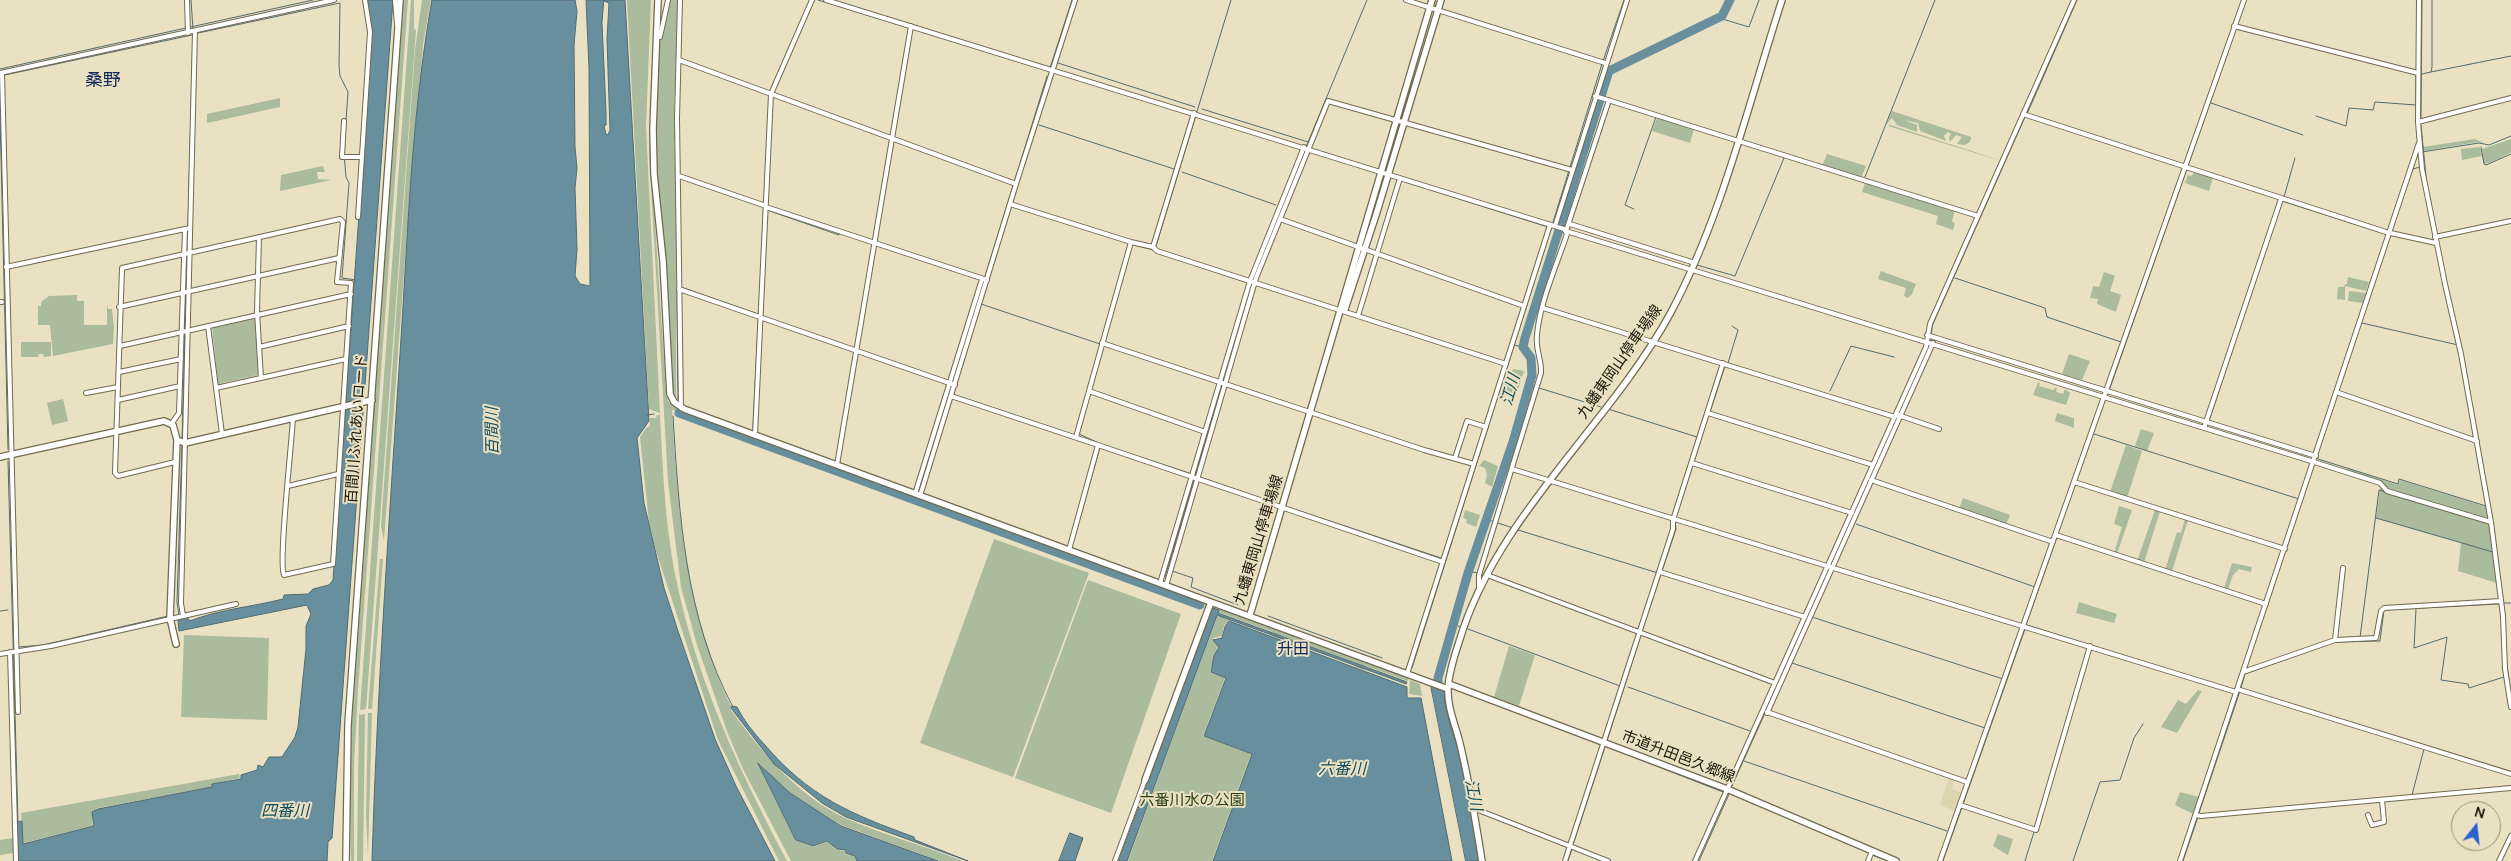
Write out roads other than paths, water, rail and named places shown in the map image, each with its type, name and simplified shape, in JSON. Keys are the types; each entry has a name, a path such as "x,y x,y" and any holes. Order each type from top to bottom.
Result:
{"street":[{"path":"180,616 191,31 187,0"},
{"path":"16,861 10,454 2,211 2,74 316,2 334,0"},
{"path":"358,217 370,32 365,0"},
{"path":"395,0 395,20 398,27"},
{"name":"百間川ふれあいロード","path":"346,861 348,724 400,0"},
{"path":"658,0 653,129 654,174 663,261 670,394 674,402 681,408 1250,615"},
{"path":"657,37 660,37 668,0"},
{"path":"680,0 677,118 681,408"},
{"path":"755,435 770,93 812,0"},
{"path":"826,0 1565,230 1694,266"},
{"path":"918,495 984,279 1010,204 1014,184 1075,0"},
{"path":"1406,0 1603,63"},
{"name":"九蟠東岡山停車場線","path":"1361,249 1380,172 1432,0"},
{"name":"九蟠東岡山停車場線","path":"1441,0 1388,174 1361,249 1310,412 1250,615 1431,684 1447,687"},
{"path":"1407,674 1524,306 1554,226 1570,170 1595,96 1603,63 1628,0"},
{"name":"九蟠東岡山停車場線","path":"1482,861 1461,746 1450,710 1447,687 1461,633 1487,574 1512,534 1653,342 1694,266 1708,232 1782,0"},
{"path":"1695,861 1832,566 1932,339 1930,324 2025,115 2074,0"},
{"path":"1940,861 2025,626 2053,542 2057,536 2076,483 2105,392 2244,0"},
{"path":"2418,0 2419,143 2436,243 2461,354 2491,522 2501,601 2505,669 2511,707"},
{"path":"2236,27 2418,73"},
{"path":"837,465 911,28"},
{"path":"679,60 1014,184"},
{"path":"1595,96 1978,216"},
{"path":"2418,122 2511,98"},
{"path":"1163,584 1252,282 1306,148 1328,101 1570,170"},
{"path":"1480,588 1479,574 1541,373 1542,366 1536,351 1536,337 1565,230 1570,225 1608,101"},
{"path":"1154,248 1196,114"},
{"path":"2025,115 2387,233 2436,243"},
{"path":"344,121 342,148 345,157 362,157"},
{"path":"2180,861 2198,815 2283,548 2387,233 2419,143"},
{"path":"1252,282 1280,219 1306,148"},
{"path":"679,176 765,207 984,279"},
{"path":"1358,315 1400,178"},
{"path":"2206,424 2281,199"},
{"path":"1010,204 1154,248 1252,282 1506,364"},
{"path":"174,462 118,476 115,473 120,346 119,307 122,268 340,219 343,222 337,282 351,283 351,294 346,359 345,407 338,474 333,564 284,575 282,571 293,418"},
{"path":"1280,219 1524,306"},
{"path":"2436,236 2511,221"},
{"path":"1570,225 1694,266 2206,424 2312,462 2380,483 2387,491 2491,522"},
{"path":"4,270 188,228"},
{"path":"258,237 257,315 261,378"},
{"path":"1076,437 1131,242"},
{"path":"119,307 339,258"},
{"path":"679,289 952,384"},
{"path":"120,346 351,294"},
{"path":"1544,308 1939,429"},
{"path":"208,326 222,434"},
{"path":"259,347 349,326"},
{"path":"172,423 179,413 181,359 185,331"},
{"path":"1932,339 2206,424 2314,455"},
{"path":"1104,343 1310,412 1474,464"},
{"path":"119,372 181,359"},
{"path":"216,388 346,359"},
{"path":"1565,861 1572,846 1641,633 1723,364"},
{"path":"1194,477 1205,432 1222,383"},
{"path":"918,495 951,396 952,384"},
{"path":"118,400 180,386"},
{"path":"86,393 118,387"},
{"path":"1090,391 1205,432"},
{"path":"2336,392 2476,441"},
{"path":"951,396 1443,562"},
{"path":"182,442 372,400"},
{"path":"1709,413 1873,465"},
{"path":"1765,712 1775,683 1805,617 1832,566 1852,513 1897,416"},
{"path":"0,457 164,421 172,423 182,442 174,462 170,618 176,644"},
{"path":"1455,458 1467,421 1486,427"},
{"path":"1069,550 1100,446"},
{"path":"1693,463 1852,513"},
{"path":"1512,469 2511,774"},
{"path":"288,486 338,474"},
{"path":"1869,479 2053,542"},
{"path":"2076,483 2283,548"},
{"path":"2057,536 2265,603"},
{"path":"2335,640 2343,568"},
{"path":"1660,573 1805,617"},
{"path":"1487,574 1775,683"},
{"path":"2243,672 2335,640 2378,637 2381,611 2384,608 2501,601"},
{"path":"1115,861 1211,602"},
{"path":"0,654 60,644 236,604"},
{"path":"1961,806 2034,829 2089,646"},
{"name":"市道升田邑久郷線","path":"1447,687 1606,742 1729,790 1871,853 1896,861"},
{"path":"14,698 18,712"},
{"path":"1765,712 1967,782"},
{"path":"2198,815 2382,801 2511,788"},
{"path":"2368,815 2372,824 2384,822 2382,801"},
{"path":"1473,807 1608,861"},
{"path":"2499,861 2511,836"},
{"path":"1868,861 1871,853"}],"water":[{"name":"四番川","path":"366,0 393,0 332,838 328,842 327,861 18,861 16,822 22,821 23,844 94,826 92,812 98,809 212,787 212,784 241,779 241,775 257,770 258,765 263,767 269,757 282,757 295,737 298,727 306,649 306,626 311,614 307,605 179,631 178,620 187,617 190,621 224,611 271,602 283,599 284,595 308,594 313,589 329,585 333,580 372,32"},
{"name":"百間川","path":"432,0 575,0 577,11 574,45 577,249 575,276 580,284 590,286 589,68 586,0 625,0 649,421 637,438 644,503 664,588 715,739 736,786 775,861 372,861 380,671 408,221 419,88","holes":["604,1 609,3 607,39 610,130 608,135 604,126 606,125 606,112 602,23"]},
{"path":"1213,608 1219,610 1218,613 1407,682 1406,684 1217,615 1127,861 1119,861"},
{"name":"六番川","path":"1229,621 1407,687 1407,698 1421,698 1452,861 1213,861 1252,754 1204,736 1226,678 1211,672 1214,656 1219,647 1213,640 1222,638"},
{"path":"1431,686 1444,691 1445,705 1463,772 1479,861 1466,861"},
{"path":"732,706 737,707 753,731 781,762 815,791 832,802 870,820 968,861 846,817 822,803 774,764 731,708"},
{"path":"758,763 790,793 841,826 938,861 857,861 855,856 846,853 846,850 837,849 827,841 813,846 796,840"},
{"path":"1070,833 1083,838 1075,861 1059,861"}],"waterway":[{"path":"191,0 193,29"},
{"path":"0,69 313,0"},
{"path":"770,91 810,0"},
{"path":"818,0 1035,67"},
{"path":"1050,68 1072,0"},
{"path":"1135,245 1153,250 1156,246 1231,0"},
{"path":"1306,147 1367,0"},
{"path":"1603,61 1624,0"},
{"name":"江川","path":"1438,693 1438,678 1468,573 1513,442 1532,375 1531,358 1523,347 1525,338 1609,71 1722,16 1730,0"},
{"path":"1719,18 1749,27 1759,0"},
{"path":"1865,177 1935,0"},
{"path":"2027,114 2077,0"},
{"path":"2237,25 2246,0"},
{"path":"2421,118 2422,0"},
{"path":"2422,74 2431,72 2432,67 2432,0"},
{"path":"198,33 340,3 339,65 340,76 348,92 346,121"},
{"path":"2110,388 2236,29"},
{"path":"188,226 193,33"},
{"path":"0,76 192,35"},
{"path":"675,139 677,56"},
{"path":"2431,72 2511,56"},
{"path":"1058,63 1195,107"},
{"path":"1553,222 1602,64"},
{"path":"2316,116 2346,126 2349,108 2373,110 2375,102 2416,105 2416,75"},
{"path":"920,487 1047,76"},
{"path":"2211,103 2303,135"},
{"path":"1202,109 1308,142"},
{"path":"0,115 8,449"},
{"path":"1634,209 1625,205 1656,117"},
{"path":"1857,508 1931,344 1932,326 2025,117"},
{"path":"1039,125 1174,169"},
{"path":"2421,125 2427,187"},
{"path":"2422,152 2479,143 2489,145 2511,136"},
{"path":"2481,147 2484,164 2486,165 2511,154"},
{"path":"764,203 767,150"},
{"path":"1195,476 1253,280 1305,151"},
{"path":"344,153 346,177 349,183 342,278 356,280"},
{"path":"1697,265 1735,276 1784,158"},
{"path":"2284,197 2295,158"},
{"path":"2413,169 2420,167"},
{"path":"2343,365 2408,170"},
{"path":"1182,172 1276,205"},
{"path":"1402,181 1548,227"},
{"path":"2282,201 2385,234"},
{"path":"753,427 764,207"},
{"path":"767,210 839,235 840,232"},
{"name":"江川","path":"1560,226 1567,226"},
{"path":"187,251 188,230"},
{"path":"1514,345 1544,251"},
{"path":"185,329 187,255"},
{"path":"1179,260 1245,282"},
{"path":"2444,271 2462,356 2493,526 2504,612"},
{"path":"1955,278 2045,308 2047,317 2121,342"},
{"path":"681,287 758,314"},
{"path":"677,291 678,399"},
{"path":"981,304 1100,344"},
{"name":"江川","path":"1534,306 1541,308"},
{"path":"761,316 791,326"},
{"path":"2362,323 2458,345"},
{"path":"1728,363 1738,330 1732,326"},
{"path":"2210,418 2240,327"},
{"path":"1403,329 1503,361"},
{"path":"182,439 185,333"},
{"path":"1410,667 1412,668 1514,345 1523,347"},
{"path":"1830,391 1851,346 1894,357"},
{"path":"1073,543 1101,444 1079,434 1101,354"},
{"path":"1710,412 1725,366"},
{"path":"1200,378 1218,383"},
{"name":"江川","path":"1529,385 1534,387"},
{"path":"1227,387 1251,394"},
{"path":"1539,388 1601,407"},
{"path":"955,395 1074,435"},
{"path":"2058,533 2105,400"},
{"path":"1608,409 1697,437"},
{"path":"679,413 1200,605"},
{"path":"2171,413 2203,423"},
{"path":"647,415 654,414"},
{"path":"673,416 678,490 687,565 704,638 717,673 733,707"},
{"path":"1694,462 1708,416"},
{"path":"2207,424 2313,457"},
{"path":"2094,434 2299,499"},
{"path":"179,616 177,602 182,445"},
{"path":"1131,454 1189,473"},
{"path":"1440,456 1470,465"},
{"path":"2318,459 2398,484 2399,479 2486,506"},
{"path":"8,461 18,821"},
{"path":"1642,631 1676,529 1675,520 1692,466"},
{"name":"江川","path":"1504,469 1508,470"},
{"path":"1200,477 1278,504"},
{"path":"1165,577 1194,480"},
{"path":"2360,638 2379,490 2385,492"},
{"path":"1288,507 1441,558"},
{"path":"2376,518 2493,552"},
{"name":"江川","path":"1486,520 1492,521"},
{"path":"1498,523 1513,528"},
{"path":"1856,524 2035,587"},
{"path":"1518,530 1658,573"},
{"path":"2026,625 2057,537"},
{"path":"2057,538 2073,542"},
{"path":"1172,571 1193,578 1191,587 1238,605"},
{"path":"1469,571 1477,573"},
{"path":"2504,603 2511,603"},
{"path":"2241,688 2245,674 2335,642 2380,641 2384,610 2498,604"},
{"path":"2416,609 2414,648 2447,637 2441,680 2468,684 2469,688 2504,677"},
{"path":"0,611 8,610"},
{"path":"18,647 43,645 168,616"},
{"path":"1268,616 1382,658"},
{"path":"1812,617 2003,679"},
{"name":"江川","path":"1454,624 1460,627"},
{"path":"2027,625 2202,680"},
{"path":"2505,628 2507,667 2511,693"},
{"path":"1468,629 1620,686"},
{"path":"1943,861 2025,629"},
{"path":"1607,741 1641,635"},
{"path":"1792,663 1985,728"},
{"path":"1731,788 1780,680"},
{"path":"1628,687 1750,731"},
{"path":"2199,813 2240,691"},
{"path":"2073,861 2100,782 2120,780 2134,738 2143,724"},
{"path":"1573,845 1606,744"},
{"path":"2412,795 2424,749"},
{"path":"1623,753 1723,792"},
{"path":"1744,761 1947,831"},
{"path":"1699,861 1730,792"},
{"path":"1730,793 1869,853"},
{"path":"2385,801 2411,799"},
{"path":"2350,804 2381,802"},
{"path":"2210,817 2229,815"},
{"path":"2183,861 2198,817"},
{"path":"2025,861 2034,832"},
{"path":"1568,861 1572,849"},
{"path":"1872,855 1888,861"}],"district":[{"name":"桑野","path":"103,81"},
{"name":"升田","path":"1293,650"}],"park label":[{"name":"六番川水の公園","path":"1192,801"}]}
